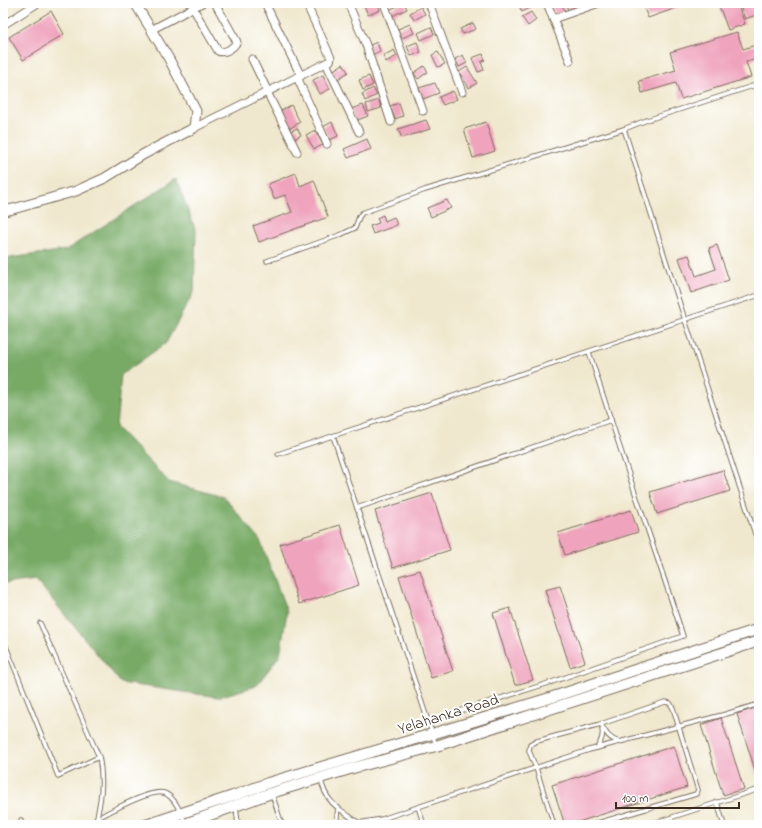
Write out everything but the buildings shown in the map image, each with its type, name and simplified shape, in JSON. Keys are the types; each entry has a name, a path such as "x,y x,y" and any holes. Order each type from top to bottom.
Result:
{"main road":[{"name":"Yelahanka Road","path":"184,824 271,793 319,773 432,734 553,697 759,629"},
{"name":"Yelahanka Road","path":"146,825 268,783 353,768 436,746 759,641"}],"street":[{"path":"3,25 38,3"},
{"path":"135,3 169,59 196,111 194,128"},
{"path":"151,30 202,3"},
{"path":"194,8 220,53 233,47 237,42 215,3"},
{"path":"265,3 299,76 327,144"},
{"path":"3,211 13,210 76,191 105,178 144,154 194,128 330,61 306,3"},
{"path":"348,3 366,45 391,122"},
{"path":"384,3 423,112"},
{"path":"429,3 462,92"},
{"path":"547,3 570,61"},
{"path":"554,19 599,3"},
{"path":"252,59 297,152"},
{"path":"326,63 359,132"}],"lane":[{"path":"267,261 340,235 355,228 359,216 369,210 432,188 624,129 647,120 759,84"},
{"path":"624,129 759,546"},
{"path":"278,454 759,295"},
{"path":"428,721 566,677 683,636 589,352"},
{"path":"357,508 611,420"},
{"path":"333,436 436,746"},
{"path":"40,623 99,757 102,771 102,786 95,825"},
{"path":"3,639 58,776 99,757"},
{"path":"554,825 529,751 530,745 536,741 601,724 665,702 670,703 673,708 698,790 696,794 592,825"},
{"path":"319,773 324,791 329,800 360,823 382,819 597,748 679,727 759,704"},
{"path":"601,724 606,734 612,740 620,742"},
{"path":"597,748 602,740 603,731 601,724"},
{"path":"648,825 759,789"},
{"path":"96,819 131,801 150,794 163,793 169,796 182,813 184,824"},
{"path":"271,793 282,825"},
{"path":"233,796 236,806 238,825"},
{"path":"717,802 724,825"},
{"path":"418,807 424,825"},
{"path":"336,825 338,808"},
{"path":"20,825 21,820"},
{"path":"373,820 374,825"}],"green space":[{"path":"176,179 196,231 194,292 166,343 121,375 116,427 169,482 224,497 260,540 287,612 280,655 256,686 218,697 121,683 36,580 3,584 3,259 66,250"}]}
